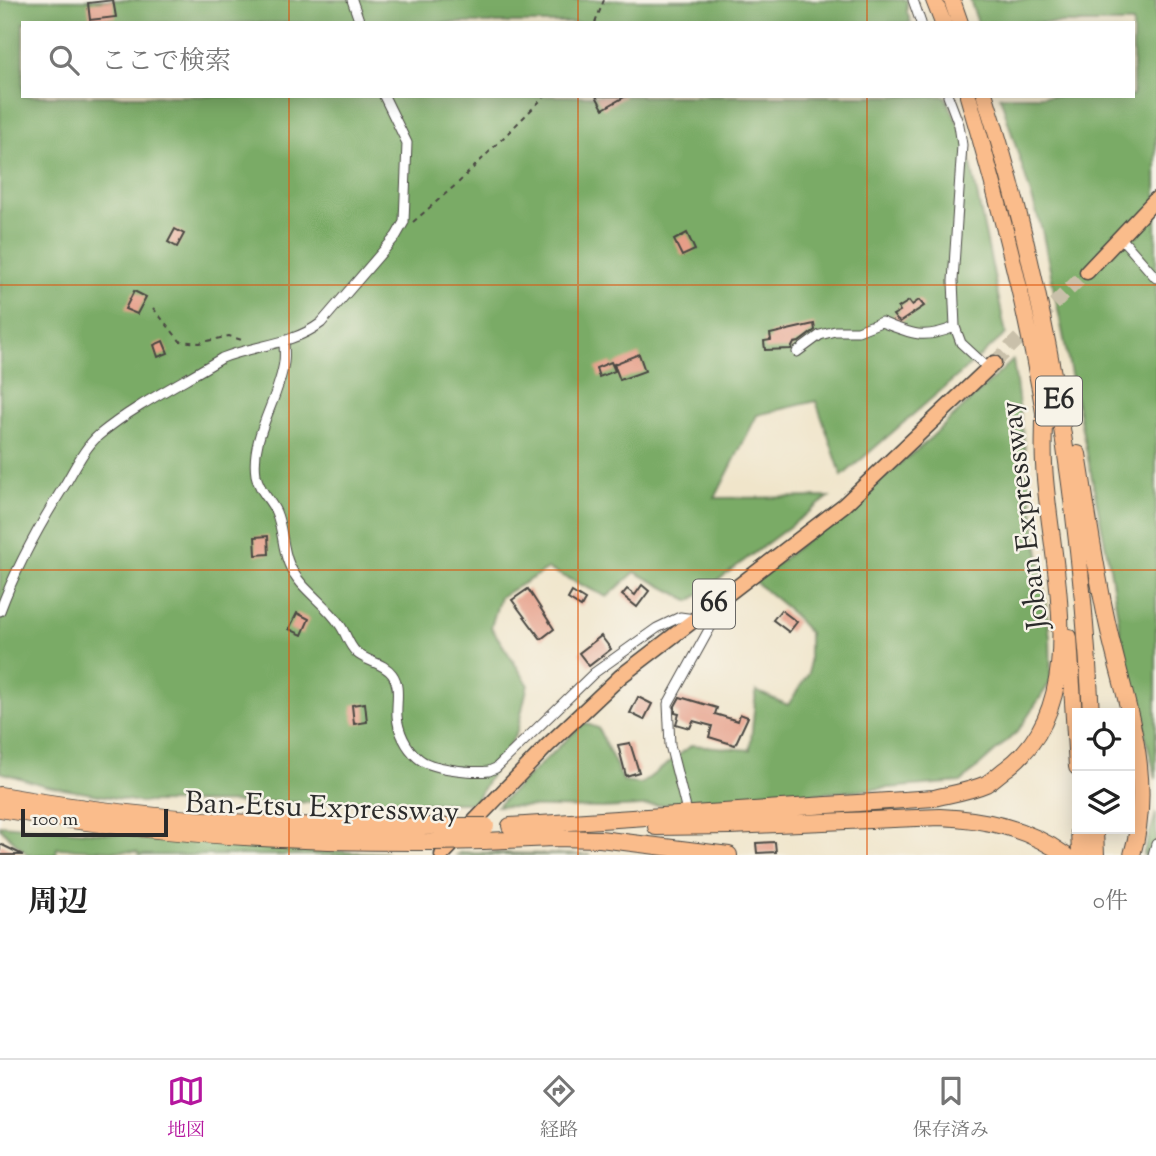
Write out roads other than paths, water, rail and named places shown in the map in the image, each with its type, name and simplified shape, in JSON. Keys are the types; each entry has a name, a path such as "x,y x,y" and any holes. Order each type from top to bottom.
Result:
{"highway":[{"path":"934,0 942,21"},
{"path":"952,0 959,21"},
{"name":"Joban Expressway","path":"969,98 1009,239 1044,415 1064,569 1073,708"},
{"name":"Joban Expressway","path":"986,98 1024,232 1044,320 1068,457 1080,564 1091,708"},
{"path":"1044,320 1067,404 1108,629 1146,765 1144,824 1132,855"},
{"path":"514,833 934,798 987,783 1020,758 1044,722 1052,698 1058,670 1061,630 1044,464 1044,415"},
{"name":"Ban-Etsu Expressway","path":"0,795 93,809 205,821 349,828 437,841"},
{"name":"Ban-Etsu Expressway","path":"0,809 181,834 352,842 437,841 514,833"},
{"path":"514,833 970,818 1018,830 1062,853"},
{"path":"514,833 670,855"},
{"path":"514,833 554,838 600,839 729,855"},
{"path":"1079,834 1080,855"},
{"path":"1095,834 1096,855"}],"main road":[{"path":"1087,272 1156,199"},
{"name":"66","path":"437,841 621,676 844,505 991,366"}],"street":[{"path":"352,0 359,21"},
{"path":"913,0 920,21"},
{"path":"0,611 33,535 97,436 222,358 309,332 321,323 396,236 404,222 407,143 385,98"},
{"path":"949,98 959,125 962,145 953,281 955,327 961,343 991,366"},
{"path":"1121,238 1156,278"},
{"path":"797,352 820,335 835,331 858,331 881,322 919,336 938,334 955,327"},
{"path":"284,341 284,363 258,447 256,477 261,491 277,515 288,562 301,586 326,608 357,653 384,667 393,675 397,686 397,718 401,733 409,749 419,759 429,765 489,771 496,768 594,673 657,628 680,617 695,619"},
{"path":"686,808 670,745 668,704 729,593"},
{"path":"1153,855 1156,844"}],"tunnel":[{"path":"994,363 1087,272"}]}
